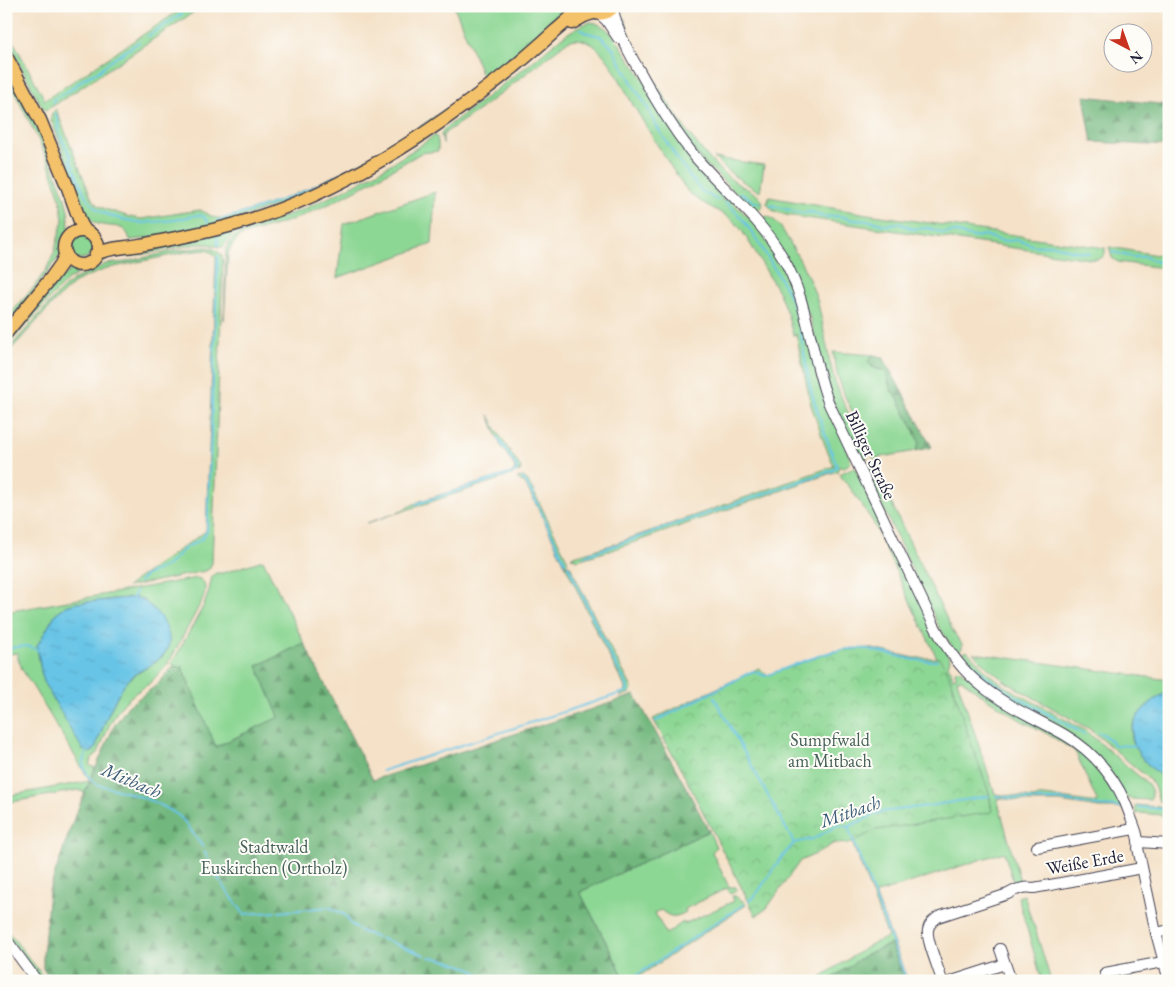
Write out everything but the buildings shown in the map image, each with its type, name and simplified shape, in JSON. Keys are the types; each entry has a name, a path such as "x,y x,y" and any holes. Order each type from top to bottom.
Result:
{"main road":[{"path":"534,51 581,6"},
{"path":"96,254 105,250 207,232 252,219 300,202 345,181 429,131 578,19 593,11 606,13 614,7"},
{"path":"6,56 40,120 81,224 91,236 97,247 96,254 88,263 76,263 70,260 64,248 65,243 71,234 78,231 91,236 108,242 157,241"},
{"path":"60,169 71,217 71,234"},
{"path":"6,333 62,264 66,254"},
{"path":"26,310 67,269 76,263"}],"street":[{"name":"Billiger Straße","path":"614,7 614,16 629,52"},
{"name":"Billiger Straße","path":"593,11 609,24 629,52 661,109 698,160 755,218 783,257 794,280 806,314 818,370 829,404 934,625 950,653 965,671 991,693 1080,745 1106,771 1119,791 1139,842 1138,848 1142,868 1168,981"},
{"path":"1038,847 1134,829"},
{"path":"1139,842 1169,844"},
{"name":"Weiße Erde","path":"942,981 928,936 928,929 931,923 940,916 1008,894 1016,889 1034,888 1142,868"},
{"path":"1156,933 1169,930"},
{"path":"6,939 37,981"},
{"path":"1000,949 1011,981"},
{"path":"1105,973 1163,962"},
{"path":"952,981 1005,964"}],"green space":[{"path":"186,6 203,6 46,110 40,103 6,38 6,28 45,100"},
{"path":"454,6 571,6 572,10 561,23 416,135 310,194 216,226 141,239 130,240 123,229 98,224 87,215 51,119 52,113 56,109 91,197 97,205 141,219 200,210 215,218 225,218 293,195 360,163 424,124 484,80"},
{"path":"625,19 637,50 689,134 720,170 759,197 763,205 761,209 751,208 707,165 684,137 632,51 621,20"},
{"path":"590,22 603,26 617,40 725,192 722,200 724,201 727,197 754,222 788,274 851,462 842,468 840,466 837,471 612,550 577,560 571,557 611,545 834,466 811,405 796,334 793,335 779,293 740,228 730,218 688,192 633,105 614,69 596,47 589,42 581,40 568,41 479,110 446,132 443,136 443,144 441,135 443,130 566,34"},
{"path":"6,63 33,115 64,195 68,210 69,228 61,243 61,254 6,328 6,319 46,270 54,253 63,220 60,198 48,161 6,75"},
{"path":"1084,96 1169,105 1169,146 1092,142"},
{"path":"434,136 438,140 438,151 421,153 360,188 292,220 240,236 228,253 224,320 226,250 237,235 248,229 310,206 353,186"},
{"path":"714,158 764,165 760,192 734,176"},
{"path":"435,192 432,244 337,278 344,224"},
{"path":"769,197 867,214 1105,248 1105,253 1100,259 1091,259 786,215 772,210 767,203"},
{"path":"767,216 774,220 783,230 802,264 812,287 818,303 834,378 868,455 862,462 830,397 810,318 763,222 763,219"},
{"path":"246,226 233,235 223,247 197,244 132,256 131,249"},
{"path":"81,235 86,236 92,242 92,252 86,258 81,259 76,258 70,252 69,247 70,242 76,236"},
{"path":"206,247 219,252 223,259 212,563 209,569 205,571 127,587 206,531 216,257 207,250 186,252 109,268 83,278 73,284 54,302 6,355 6,352 55,297 77,278 106,264 126,262 173,251"},
{"path":"1109,247 1169,257 1169,269 1118,262 1112,258"},
{"path":"107,254 104,261 68,280 6,347 6,339 69,271 87,267 93,264 99,257"},
{"path":"833,352 874,355 870,358 871,366 885,371 890,389 898,399 919,442 916,451 874,459 844,394 837,374"},
{"path":"874,355 883,357 932,447 916,451 919,442 898,399 890,389 885,371 874,368 868,362"},
{"path":"489,415 498,433 521,468 520,471 367,523 396,513 420,501 514,472 515,467 500,444"},
{"path":"868,464 873,465 943,611 962,644 960,651 956,652 940,629 864,467"},
{"path":"855,468 950,659 948,666 953,678 956,677 955,671 958,669 1064,738 1088,756 1112,785 1122,808 1099,808 1060,802 1030,802 997,798 1021,885 1015,887 1004,852 875,894 908,981 905,981 891,944 867,954 828,981 814,981 872,944 888,937 847,829 990,799 939,658 936,656 873,522 839,474","holes":["961,679 986,698 1075,751 1098,803 1044,796 1033,798 995,794 957,680"]},
{"path":"523,477 533,490 568,561 566,565 570,566 630,684 632,689 630,693 620,697 625,688 538,508 525,484 517,478"},
{"path":"263,560 304,643 257,666 280,717 215,747 182,667 171,665 204,605 212,576 216,573 223,573"},
{"path":"200,579 205,587 203,599 168,664 149,684 124,703 117,712 98,753 92,758 89,765 95,768 90,781 22,669 18,653 6,654 6,612","holes":["137,597 146,602 164,655 124,683 109,712 93,752 74,732 45,685 37,646 56,613 66,606 76,603"]},
{"name":"Stadtwald Euskirchen (Ortholz)","path":"304,643 373,780 635,695 709,831 580,892 626,981 51,981 43,969 49,891 74,818 114,726 128,706 157,685 174,666 182,667 216,747 279,717 257,666"},
{"name":"Sumpfwald am Mitbach","path":"868,648 915,658 939,658 947,669 989,793 992,812 876,830 848,844 834,843 800,861 767,908 756,916 653,719 759,668 767,675 833,651"},
{"path":"967,651 990,675 1008,688 1086,731 1148,784 1152,794 1150,800 1127,798 1105,765 993,691 959,658 961,654"},
{"path":"973,653 1169,680 1169,691 1145,707 1139,714 1134,722 1132,739 1142,758 1169,782 1169,803 1159,801 1154,786 1149,779 1091,730 1006,682"},
{"path":"90,781 85,793 78,790 6,803 6,796"},
{"path":"1136,805 1169,808 1169,817 1136,814"},
{"path":"709,831 716,847 712,852 729,887 736,887 737,890 730,893 727,888 685,909 686,912 679,915 670,916 661,910 655,913 666,934 683,922 684,924 734,901 732,896 743,901 746,905 632,981 626,981 580,892"},
{"path":"1024,895 1051,981 1042,981 1018,897"},
{"path":"6,929 47,981 43,981 22,955 7,934"},
{"path":"891,944 905,981 828,981 867,954"}],"water":[{"path":"137,597 149,605 162,619 169,636 169,646 164,654 124,685 110,711 94,751 90,753 83,750 45,685 37,646 56,613 66,606 76,603"},
{"path":"1169,691 1169,782 1139,754 1133,739 1132,730 1139,714 1153,701"}],"waterway":[{"path":"563,6 568,13"},
{"path":"620,13 621,6"},
{"path":"148,36 182,14"},
{"path":"622,21 631,44 652,81"},
{"path":"581,29 584,32 600,36 612,47 657,127 689,176 702,191 719,200"},
{"path":"442,113 537,39"},
{"path":"53,102 54,99 99,71 139,42"},
{"path":"55,113 58,120 58,129 70,155 71,162 85,195 94,207 103,213 117,218 142,223 175,220 197,215 203,216 208,222"},
{"path":"392,146 426,124"},
{"path":"218,222 219,220 288,198 355,167"},
{"path":"740,193 754,202 761,203"},
{"path":"584,556 833,470 837,466 813,396 792,301 784,284 751,231 740,216 725,202"},
{"path":"770,205 801,213 812,212 824,217 844,217 852,220 873,221 884,225 899,223 913,229 929,228 943,233 956,232 974,237 985,235 1001,241 1018,240 1035,246 1051,245 1089,253"},
{"path":"217,235 218,245"},
{"path":"1112,252 1133,257 1146,257 1157,262 1169,263"},
{"path":"139,582 148,574 168,564 183,550 200,540 207,531 218,256"},
{"path":"416,504 516,472 517,467 498,438"},
{"path":"522,478 532,493 565,562"},
{"path":"382,771 628,691 627,685 568,566"},
{"path":"133,598 136,591"},
{"name":"Mitbach","path":"6,649 27,646 39,651"},
{"path":"656,721 753,671 765,676 815,657 841,650 867,649 915,660 937,661"},
{"path":"964,656 987,677 1011,694 1084,734"},
{"path":"714,697 794,843"},
{"path":"1099,733 1103,734 1115,745 1137,746"},
{"name":"Mitbach","path":"87,749 83,765 88,775 96,784 139,796 170,810 182,819 203,847"},
{"name":"Mitbach","path":"749,901 758,892 778,862 794,843 813,839 838,825 848,827 880,812 989,796"},
{"name":"Mitbach","path":"996,796 1033,800 1060,800 1099,806 1122,807"},
{"name":"Mitbach","path":"1138,807 1169,810"},
{"path":"848,827 907,981"},
{"name":"Mitbach","path":"205,852 212,870 244,914 275,912"},
{"name":"Mitbach","path":"628,981 744,904"},
{"name":"Mitbach","path":"279,912 329,907 345,915 351,924 360,931 376,937"},
{"name":"Mitbach","path":"380,938 424,955"},
{"name":"Mitbach","path":"429,957 470,968 489,981"}]}
